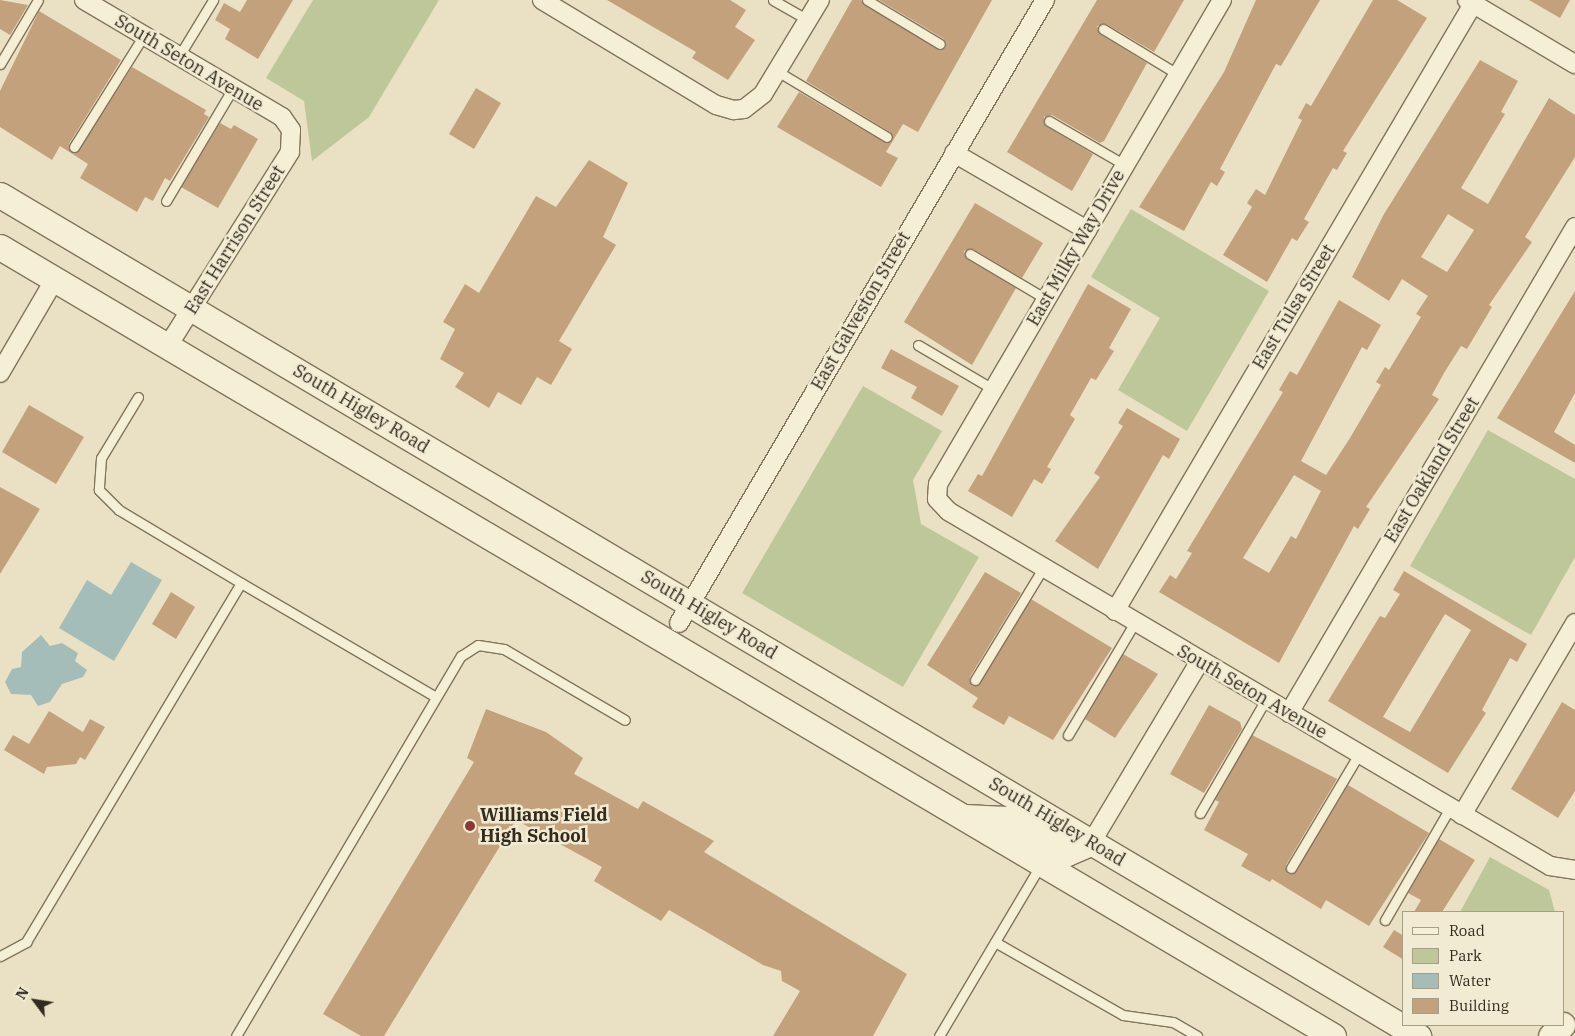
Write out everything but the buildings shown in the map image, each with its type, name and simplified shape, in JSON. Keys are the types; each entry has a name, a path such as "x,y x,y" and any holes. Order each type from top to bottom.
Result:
{"main road":[{"name":"South Higley Road","path":"0,195 193,310 685,613 1091,843 1418,1036"},
{"path":"0,247 1333,1036"},
{"path":"962,817 1006,819 1067,853 1078,852 1091,843"},
{"path":"1551,1036 1561,1026"}],"street":[{"name":"South Seton Avenue","path":"84,0 282,117 290,130"},
{"path":"542,0 716,105 744,110 763,94 820,0"},
{"name":"East Galveston Street","path":"685,613 1045,0"},
{"name":"East Milky Way Drive","path":"937,499 938,484 1222,0"},
{"path":"1470,2 1573,58"},
{"name":"East Tulsa Street","path":"1115,611 1470,2"},
{"name":"East Harrison Street","path":"168,346 193,310 290,152 290,130"},
{"path":"954,153 1087,230"},
{"name":"East Oakland Street","path":"1289,713 1575,227"},
{"path":"0,373 55,279"},
{"name":"South Seton Avenue","path":"937,499 948,511 1043,568 1550,866 1575,870"},
{"path":"1456,811 1575,623"},
{"path":"1091,843 1200,661"}],"lane":[{"path":"0,64 38,0"},
{"path":"179,56 212,0"},
{"path":"774,0 808,20"},
{"path":"867,0 940,44"},
{"path":"1103,29 1178,74"},
{"path":"74,147 144,35"},
{"path":"777,71 888,137"},
{"path":"166,201 233,88"},
{"path":"1050,121 1125,165"},
{"path":"970,254 1046,299"},
{"path":"918,345 994,389"},
{"path":"138,396 101,458 99,490 119,510 436,698"},
{"path":"975,680 1043,568"},
{"path":"0,956 26,942 241,583"},
{"path":"1068,734 1134,622"},
{"path":"236,1036 461,656 478,644 504,649 625,720"},
{"path":"1200,813 1266,699"},
{"path":"1291,868 1359,754"},
{"path":"1385,920 1456,811"},
{"path":"939,1036 1042,864"},
{"path":"995,942 1123,1015 1173,1022 1197,1036"}],"green space":[{"path":"313,0 439,0 369,117 312,161 304,101 266,78"},
{"path":"1131,209 1269,291 1187,431 1118,390 1160,318 1091,277"},
{"path":"863,386 942,431 913,480 921,524 979,557 903,687 742,593"},
{"path":"1488,430 1575,479 1575,557 1531,635 1410,566"},
{"path":"1490,857 1549,890 1555,911 1461,911"}],"water":[{"path":"131,562 162,580 114,661 59,628 87,580 111,595"},
{"path":"41,635 50,646 62,643 78,653 75,661 87,670 83,677 62,684 50,702 38,706 31,695 11,694 5,682 12,669 21,667 22,652"}],"place":[{"name":"Williams Field High School","path":"470,826"}]}
